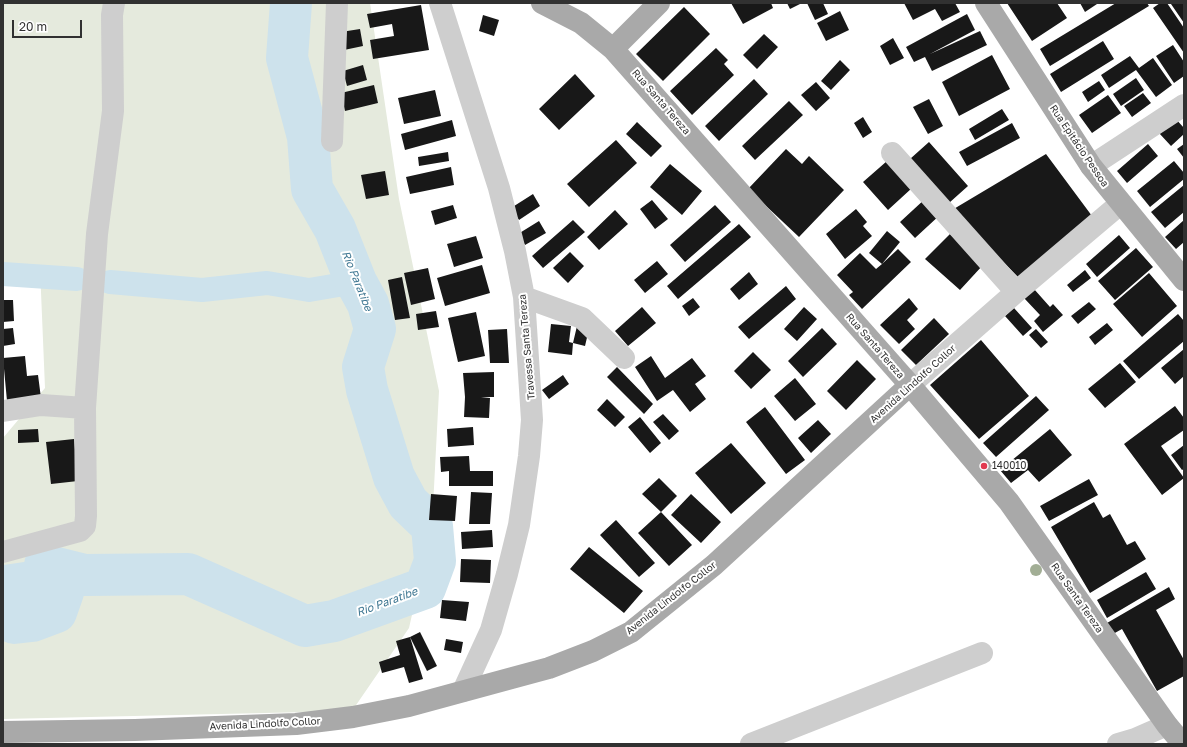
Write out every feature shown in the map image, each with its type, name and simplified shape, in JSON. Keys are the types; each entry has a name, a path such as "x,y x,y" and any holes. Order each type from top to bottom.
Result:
{"main road":[{"name":"Rua Santa Tereza","path":"542,3 581,23 613,49 910,386 1009,502 1175,721 1183,744"},
{"path":"613,49 659,3"},
{"name":"Rua Epitácio Pessoa","path":"986,3 1090,166 1184,280"},
{"name":"Avenida Lindolfo Collor","path":"3,732 135,730 296,724 353,717 409,706 550,668 593,651 631,632 714,564 910,386"}],"street":[{"path":"3,552 80,531 84,526 86,516 85,408 97,234 113,111 112,15 114,3"},
{"path":"332,141 337,3"},
{"name":"Travessa Santa Tereza","path":"440,3 499,188 515,251 524,297 532,420 529,456 519,525 500,602 491,630 463,691"},
{"path":"1090,166 1184,105"},
{"path":"892,153 1016,292"},
{"name":"Avenida Lindolfo Collor","path":"910,386 1016,292 1120,204"},
{"path":"524,297 582,318 624,358"},
{"path":"3,411 41,405 85,408"},
{"path":"751,744 982,653"},
{"path":"1118,744 1135,739 1175,721"}],"shaded area":[{"path":"3,3 370,3 399,199 439,391 432,526 409,628 352,711 3,719 3,438 45,388 40,268 3,267"}],"building":[{"path":"731,3 771,3 773,8 743,24"},
{"path":"787,3 802,3 790,9"},
{"path":"807,3 823,3 828,14 815,20"},
{"path":"904,3 955,3 960,12 942,21 935,9 913,20"},
{"path":"1007,3 1057,3 1067,18 1032,41"},
{"path":"1080,3 1097,3 1097,4 1085,12"},
{"path":"1116,3 1147,3 1149,6 1050,66 1040,49"},
{"path":"1160,3 1167,3 1184,28 1184,53 1153,8"},
{"path":"1184,3 1184,23 1171,4"},
{"path":"421,5 429,50 373,59 370,40 394,36 392,24 370,28 367,14"},
{"path":"684,7 710,34 663,81 636,54"},
{"path":"840,11 849,30 826,41 817,23"},
{"path":"967,14 975,30 930,54 980,31 987,45 932,71 925,57 914,62 906,47"},
{"path":"483,15 499,20 494,36 479,31"},
{"path":"360,29 363,46 344,50 341,32"},
{"path":"764,34 778,47 757,69 743,55"},
{"path":"893,38 904,58 890,65 880,46"},
{"path":"1103,41 1114,59 1061,92 1050,74"},
{"path":"1173,45 1184,62 1184,76 1174,83 1156,56"},
{"path":"716,48 728,60 724,64 734,75 692,115 670,91"},
{"path":"992,55 1010,89 959,116 942,82"},
{"path":"1130,56 1139,68 1153,58 1172,85 1156,97 1136,70 1109,88 1101,75"},
{"path":"840,60 850,70 831,90 821,81"},
{"path":"363,65 367,80 347,86 343,71"},
{"path":"575,74 595,96 559,130 539,109"},
{"path":"1136,78 1144,90 1121,106 1113,94"},
{"path":"754,79 768,94 719,141 705,126"},
{"path":"1099,81 1105,90 1088,102 1082,92"},
{"path":"816,82 830,98 816,111 801,95"},
{"path":"374,85 378,103 345,111 341,93"},
{"path":"435,90 441,116 404,124 398,98"},
{"path":"1143,93 1151,103 1132,117 1124,106"},
{"path":"1108,95 1121,113 1092,133 1079,115"},
{"path":"929,99 943,126 928,134 913,107"},
{"path":"789,101 803,115 755,160 742,146"},
{"path":"1002,109 1009,120 975,140 969,129"},
{"path":"863,117 872,132 863,138 854,123"},
{"path":"1175,118 1184,128 1184,134 1171,146 1159,133"},
{"path":"452,120 456,136 405,150 401,134"},
{"path":"637,122 662,146 651,157 626,134"},
{"path":"1012,123 1020,138 967,166 959,152"},
{"path":"616,140 637,163 589,207 567,184"},
{"path":"929,142 968,186 949,203 910,159"},
{"path":"1148,144 1158,156 1127,183 1117,171"},
{"path":"1184,144 1184,158 1177,149"},
{"path":"786,149 802,164 809,156 844,190 799,237 748,189"},
{"path":"448,152 449,161 419,166 418,157"},
{"path":"1046,154 1092,216 1020,279 952,210"},
{"path":"887,161 912,188 888,210 863,182"},
{"path":"1174,161 1184,173 1184,179 1150,207 1137,191"},
{"path":"670,164 702,191 682,215 650,187"},
{"path":"451,167 454,185 410,194 406,177"},
{"path":"385,171 389,195 366,199 361,175"},
{"path":"1184,185 1184,212 1165,228 1151,212"},
{"path":"533,194 540,206 519,220 511,208"},
{"path":"926,198 941,214 915,238 900,222"},
{"path":"652,200 668,219 655,229 640,209"},
{"path":"453,205 457,218 435,225 431,211"},
{"path":"715,205 731,222 685,262 670,245"},
{"path":"856,209 867,222 863,226 872,236 845,259 826,234"},
{"path":"615,210 628,224 599,250 587,237"},
{"path":"573,220 585,232 543,268 532,256"},
{"path":"1184,220 1184,242 1176,249 1165,237"},
{"path":"539,221 546,233 525,245 518,234"},
{"path":"739,224 751,237 678,299 667,286"},
{"path":"887,231 900,242 882,264 869,253"},
{"path":"950,234 983,265 960,290 925,259"},
{"path":"1119,235 1130,248 1097,277 1086,264"},
{"path":"476,236 483,258 454,267 447,244"},
{"path":"1136,248 1153,267 1115,300 1098,281"},
{"path":"898,249 911,262 862,309 849,295 853,292 837,275 860,253 876,269"},
{"path":"570,252 584,266 568,283 553,268"},
{"path":"657,261 668,274 645,293 634,280"},
{"path":"482,265 490,293 445,306 437,278"},
{"path":"428,268 435,299 411,305 404,273"},
{"path":"1085,270 1091,278 1073,292 1067,285"},
{"path":"749,272 758,284 739,300 730,289"},
{"path":"1149,273 1177,306 1142,337 1113,304"},
{"path":"402,277 410,318 395,320 388,280"},
{"path":"786,286 796,299 749,339 738,327"},
{"path":"1034,289 1050,307 1053,304 1063,315 1043,332 1034,321 1040,315 1024,298"},
{"path":"693,298 700,307 689,316 682,306"},
{"path":"909,298 918,309 907,320 915,329 899,344 880,325"},
{"path":"3,300 13,300 14,321 3,322"},
{"path":"1089,302 1096,309 1078,324 1071,316"},
{"path":"642,307 656,323 628,346 615,331"},
{"path":"804,307 817,319 797,341 784,329"},
{"path":"1014,308 1032,328 1023,336 1005,316"},
{"path":"436,311 439,327 418,330 416,314"},
{"path":"476,312 485,356 458,362 448,318"},
{"path":"1178,314 1184,321 1184,341 1139,379 1123,361"},
{"path":"934,318 949,334 916,365 901,350"},
{"path":"1107,323 1113,330 1095,345 1089,337"},
{"path":"551,324 571,326 569,342 573,343 572,355 548,352"},
{"path":"577,326 589,329 585,346 573,343"},
{"path":"13,328 15,344 3,346 3,329"},
{"path":"822,328 837,344 803,377 788,361"},
{"path":"507,329 509,363 490,363 488,330"},
{"path":"1036,329 1048,342 1041,348 1029,335"},
{"path":"981,340 1029,396 979,439 930,385"},
{"path":"1184,349 1184,376 1175,384 1161,368"},
{"path":"753,352 771,370 751,389 734,371"},
{"path":"25,356 27,376 38,375 41,398 7,401 3,358"},
{"path":"651,356 665,378 692,358 706,376 695,384 706,399 690,412 673,390 657,401 635,367"},
{"path":"857,360 876,379 846,410 827,391"},
{"path":"1120,363 1136,382 1105,408 1088,389"},
{"path":"617,367 653,404 644,414 607,377"},
{"path":"494,372 494,397 481,397 490,398 489,418 464,417 465,397 463,373"},
{"path":"563,375 569,384 549,399 542,390"},
{"path":"795,378 816,404 795,421 774,396"},
{"path":"1036,396 1049,410 996,457 983,443"},
{"path":"607,399 625,417 615,427 597,410"},
{"path":"1175,406 1184,418 1184,430 1161,446 1184,478 1162,495 1124,444"},
{"path":"765,407 805,460 786,474 746,422"},
{"path":"663,414 679,431 669,440 653,422"},
{"path":"640,417 661,443 650,453 628,427"},
{"path":"818,420 831,434 811,453 798,438"},
{"path":"473,427 474,445 448,447 447,429"},
{"path":"38,429 39,442 18,443 18,430"},
{"path":"1050,429 1072,455 1039,482 1028,470 1011,483 1000,470"},
{"path":"74,439 78,481 51,484 46,442"},
{"path":"731,443 766,483 731,514 695,473"},
{"path":"1184,445 1184,469 1182,470 1171,455"},
{"path":"469,456 470,471 493,471 493,486 449,486 449,471 441,472 440,457"},
{"path":"659,478 677,496 661,512 642,494"},
{"path":"1089,479 1098,495 1049,521 1040,506"},
{"path":"471,492 492,493 490,524 469,524"},
{"path":"431,494 457,496 455,521 429,520"},
{"path":"691,494 721,522 701,543 671,515"},
{"path":"1094,502 1103,518 1110,514 1127,545 1135,541 1146,559 1090,593 1051,527"},
{"path":"661,512 692,545 669,566 638,533"},
{"path":"616,520 655,563 639,577 600,535"},
{"path":"492,530 493,547 462,549 461,532"},
{"path":"589,547 643,591 624,613 570,569"},
{"path":"461,559 491,560 490,583 460,582"},
{"path":"1146,572 1156,589 1107,618 1097,600"},
{"path":"1169,587 1175,599 1156,610 1184,660 1184,676 1157,691 1122,629 1113,634 1107,623"},
{"path":"442,600 469,602 466,621 440,618"},
{"path":"420,632 437,666 427,671 410,637"},
{"path":"410,637 423,679 409,683 404,667 382,673 379,662 400,655 396,641"},
{"path":"446,639 463,642 461,653 444,650"}],"waterway":[{"name":"Rio Paratibe","path":"3,590 5,586 39,581 14,623 32,621 56,612 63,592 56,578 45,565 85,575 188,574 305,626 334,621 425,588 435,561 432,526 408,503 394,477 367,390 363,367 375,329 368,304 356,282 335,229 312,189 308,137 287,58 291,3"},
{"path":"3,274 77,279"},
{"path":"110,282 202,290 267,283 309,290 356,282"}],"place":[{"name":"140010","path":"984,466"}]}
